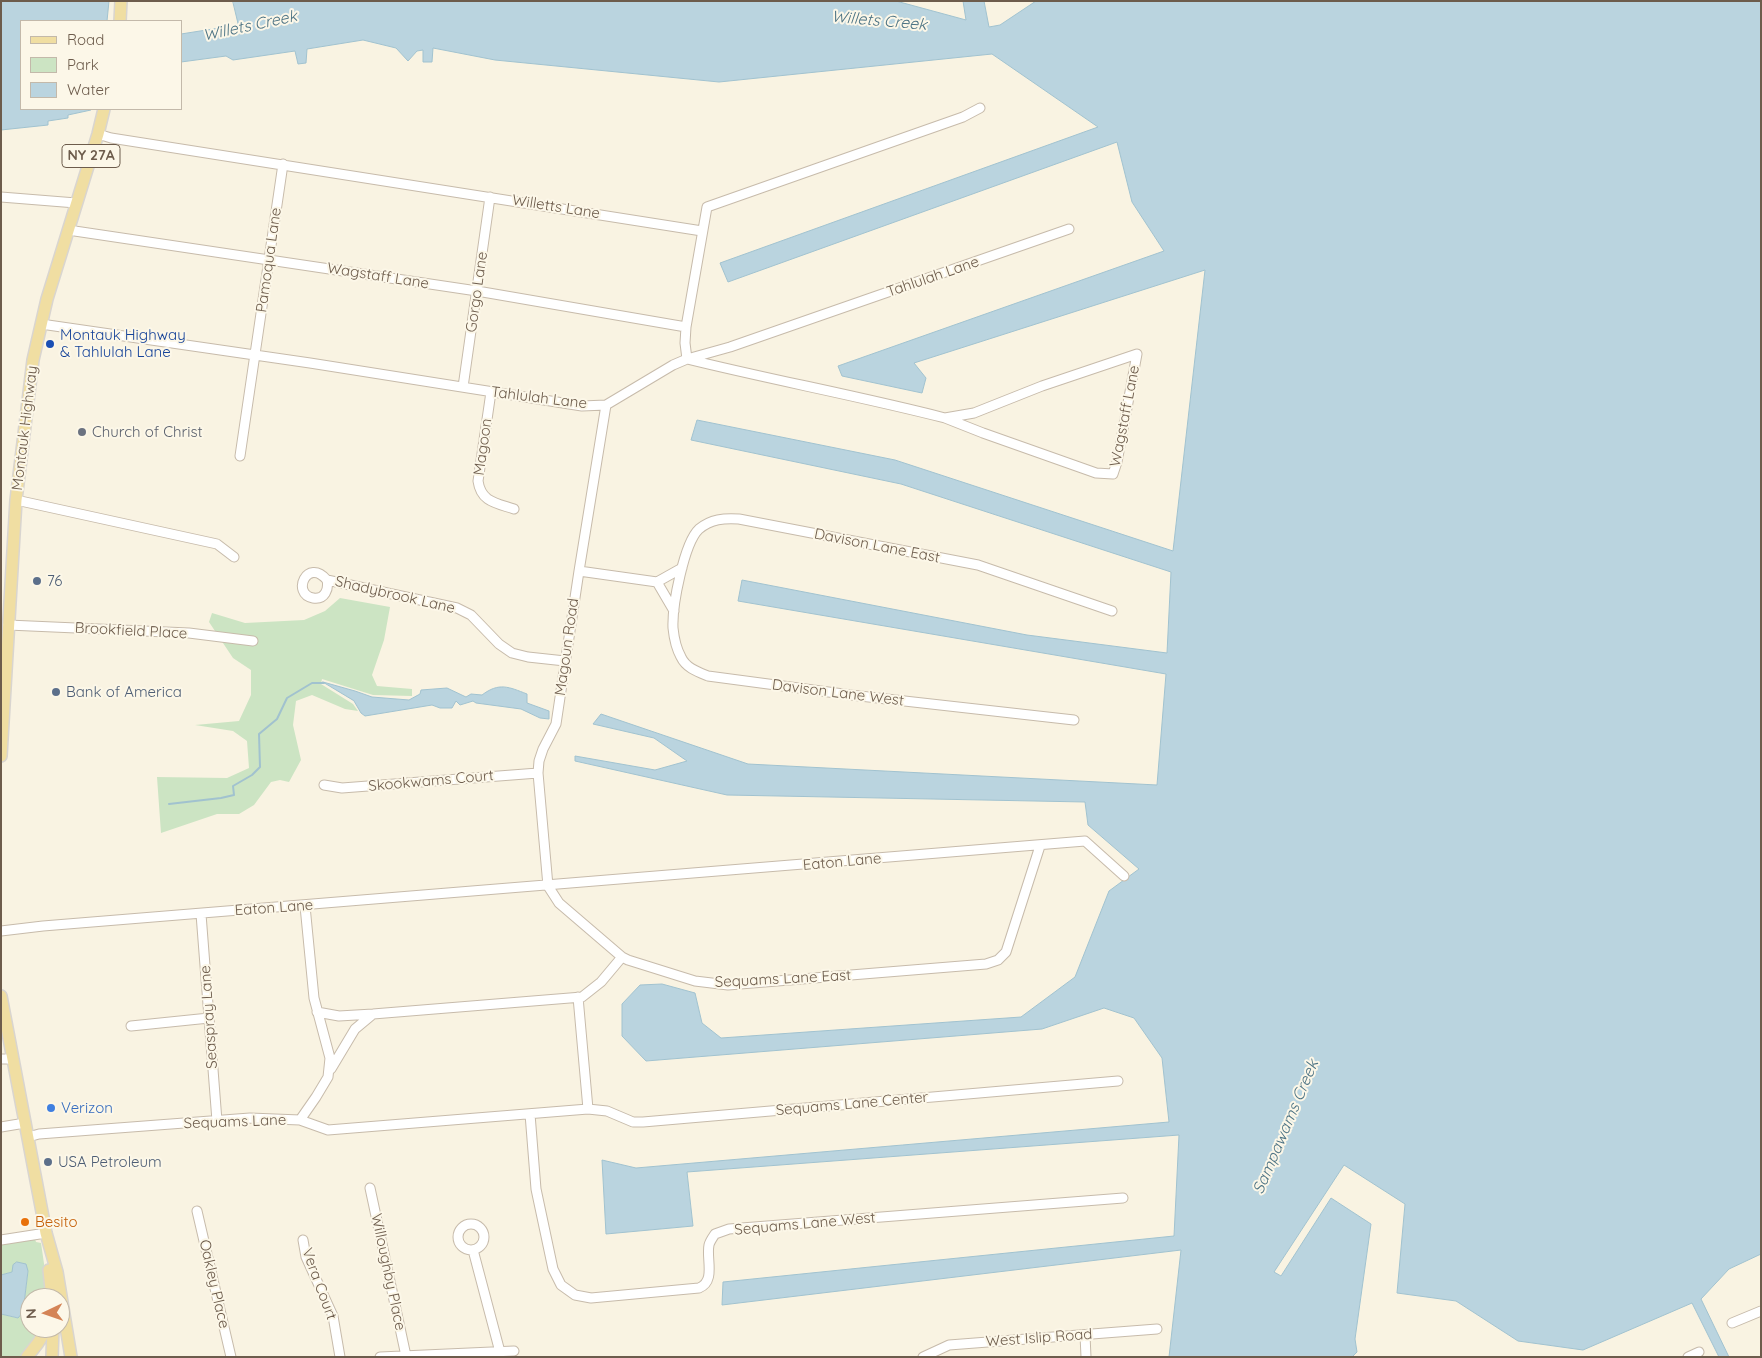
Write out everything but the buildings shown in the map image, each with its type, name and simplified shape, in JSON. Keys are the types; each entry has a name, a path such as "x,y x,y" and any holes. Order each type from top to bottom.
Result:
{"main road":[{"path":"120,20 122,1"},
{"name":"Montauk Highway","path":"1,756 5,627 16,500 34,360 41,324 104,110"},
{"path":"1,996 7,1059 25,1123 46,1233 57,1272 70,1357"},
{"path":"46,1233 51,1288"},
{"path":"26,1357 41,1338"},
{"path":"52,1357 53,1338"}],"street":[{"path":"687,359 686,327 707,207 963,117 980,108"},
{"name":"Willetts Lane","path":"98,134 111,138 490,196 702,231"},
{"name":"Pamoqua Lane","path":"240,456 283,164"},
{"name":"Gorgo Lane","path":"463,387 490,196"},
{"path":"1,197 76,203"},
{"name":"Tahlulah Lane","path":"41,324 582,406 606,405 673,365 687,359 730,348 1069,229"},
{"name":"Wagstaff Lane","path":"68,230 477,291 686,327"},
{"name":"Wagstaff Lane","path":"687,359 945,418 1096,473 1114,474 1137,354 1042,386 974,413 945,418"},
{"name":"Magoon","path":"491,392 478,481 480,492 490,500 514,510"},
{"name":"Magoun Road","path":"548,886 538,772 539,761 556,724 606,405"},
{"path":"16,500 217,544 234,557"},
{"name":"Davison Lane East","path":"679,587 689,544 698,530 709,523 724,518 739,519 978,566 1112,611"},
{"path":"579,571 657,582 682,568"},
{"name":"Shadybrook Lane","path":"327,580 456,608 471,615 498,644 512,653 528,657 565,661"},
{"path":"657,582 674,611"},
{"name":"Davison Lane West","path":"679,587 674,611 675,643 682,659 694,671 708,676 851,695 1074,720"},
{"name":"Brookfield Place","path":"5,627 188,633 253,641"},
{"name":"Skookwams Court","path":"324,785 342,788 538,772"},
{"name":"Eaton Lane","path":"1,931 1085,841 1124,876"},
{"name":"Sequams Lane East","path":"622,957 647,967 695,981 728,985 986,964 998,960 1006,952 1040,846"},
{"path":"317,1012 339,1016 373,1014 578,997 591,991 622,957 559,903 548,886"},
{"path":"305,906 311,979 317,1012 330,1058 330,1071"},
{"name":"Seaspray Lane","path":"201,914 217,1121"},
{"path":"578,997 588,1109"},
{"path":"300,1120 316,1097 355,1029 373,1014"},
{"path":"131,1026 208,1018"},
{"name":"Sequams Lane Center","path":"530,1114 588,1109 607,1112 633,1122 643,1122 1118,1082"},
{"name":"Sequams Lane","path":"28,1137 39,1134 258,1118 300,1120 328,1130 530,1114"},
{"name":"Sequams Lane West","path":"530,1114 536,1189 553,1269 561,1285 575,1295 591,1298 704,1286 708,1280 709,1245 715,1234 729,1230 1123,1198"},
{"path":"1,1127 25,1123"},
{"name":"Willoughby Place","path":"370,1188 406,1356"},
{"name":"Oakley Place","path":"198,1211 231,1357"},
{"path":"1,1240 46,1233"},
{"name":"Vera Court","path":"304,1240 306,1256 332,1316 340,1357"},
{"path":"473,1250 500,1352"},
{"path":"1732,1323 1758,1312 1761,1322"},
{"name":"West Islip Road","path":"923,1357 949,1345 1158,1329"},
{"path":"1085,1336 1086,1357"},
{"path":"380,1357 514,1351"},
{"path":"1688,1357 1699,1352"}],"green space":[{"path":"340,598 390,607 384,640 372,675 377,686 412,689 412,696 373,695 322,679 321,684 353,704 358,711 345,709 312,695 296,701 293,725 301,760 289,782 280,780 271,782 254,805 239,814 217,814 161,833 157,777 227,778 249,768 247,741 233,731 195,725 239,721 251,695 251,670 233,658 209,622 212,613 245,623 304,620 325,611"},
{"path":"35,1239 36,1242 41,1243 48,1288 26,1288 28,1271 1,1275 1,1244"},
{"path":"1,1314 17,1318 20,1315 20,1338 36,1338 22,1357 1,1357"}],"water":[{"path":"1,1 109,1 107,20 20,20 20,110 91,110 68,115 68,118 48,121 48,125 1,130"},
{"path":"233,1 896,1 966,20 963,1 984,1 989,27 1000,25 1036,1 1761,1 1761,1254 1729,1269 1701,1299 1729,1357 1719,1357 1692,1303 1583,1350 1518,1341 1456,1301 1397,1293 1405,1204 1344,1165 1274,1272 1281,1276 1331,1198 1371,1224 1355,1339 1357,1352 1352,1357 1169,1357 1181,1250 722,1305 723,1282 1174,1236 1179,1135 687,1172 693,1226 606,1234 602,1160 636,1168 1169,1122 1162,1058 1134,1018 1104,1008 1042,1029 646,1061 622,1036 622,1004 640,985 662,984 695,993 702,1023 721,1038 1021,1017 1075,977 1109,891 1139,869 1088,825 1085,802 727,795 575,761 575,756 655,770 687,761 654,738 593,724 601,714 748,764 1157,785 1166,674 738,601 742,580 1027,635 1167,653 1171,572 901,484 691,440 697,420 895,460 1173,551 1205,270 914,363 926,378 922,393 842,376 838,366 1164,251 1132,202 1117,142 728,282 720,263 1098,127 992,54 719,82 495,60 433,48 432,62 423,62 423,50 417,51 408,61 396,48 363,40 307,49 306,63 298,64 295,51 233,60 226,56 182,62 182,34 238,25"},
{"path":"323,682 372,697 409,700 420,694 421,690 447,688 466,697 471,694 482,695 494,688 504,687 527,694 527,703 549,711 549,719 540,718 521,709 473,701 460,705 456,701 452,708 440,708 432,705 365,716 354,701"},
{"path":"17,1262 26,1264 28,1271 26,1288 20,1288 20,1316 18,1318 1,1314 1,1275 12,1272 13,1265"}],"waterway":[{"path":"169,804 234,795 233,786 252,775 260,767 259,734 277,719 287,698 312,683 324,683"}],"place":[{"name":"Montauk Highway & Tahlulah Lane","path":"50,344"},
{"name":"Church of Christ","path":"82,432"},
{"name":"76","path":"37,581"},
{"name":"Bank of America","path":"56,692"},
{"name":"Verizon","path":"51,1108"},
{"name":"USA Petroleum","path":"48,1162"},
{"name":"Besito","path":"25,1222"}],"water label":[{"name":"Willets Creek","path":"879,21"},
{"name":"Willets Creek","path":"250,26"},
{"name":"Sampawams Creek","path":"1286,1127"}]}
